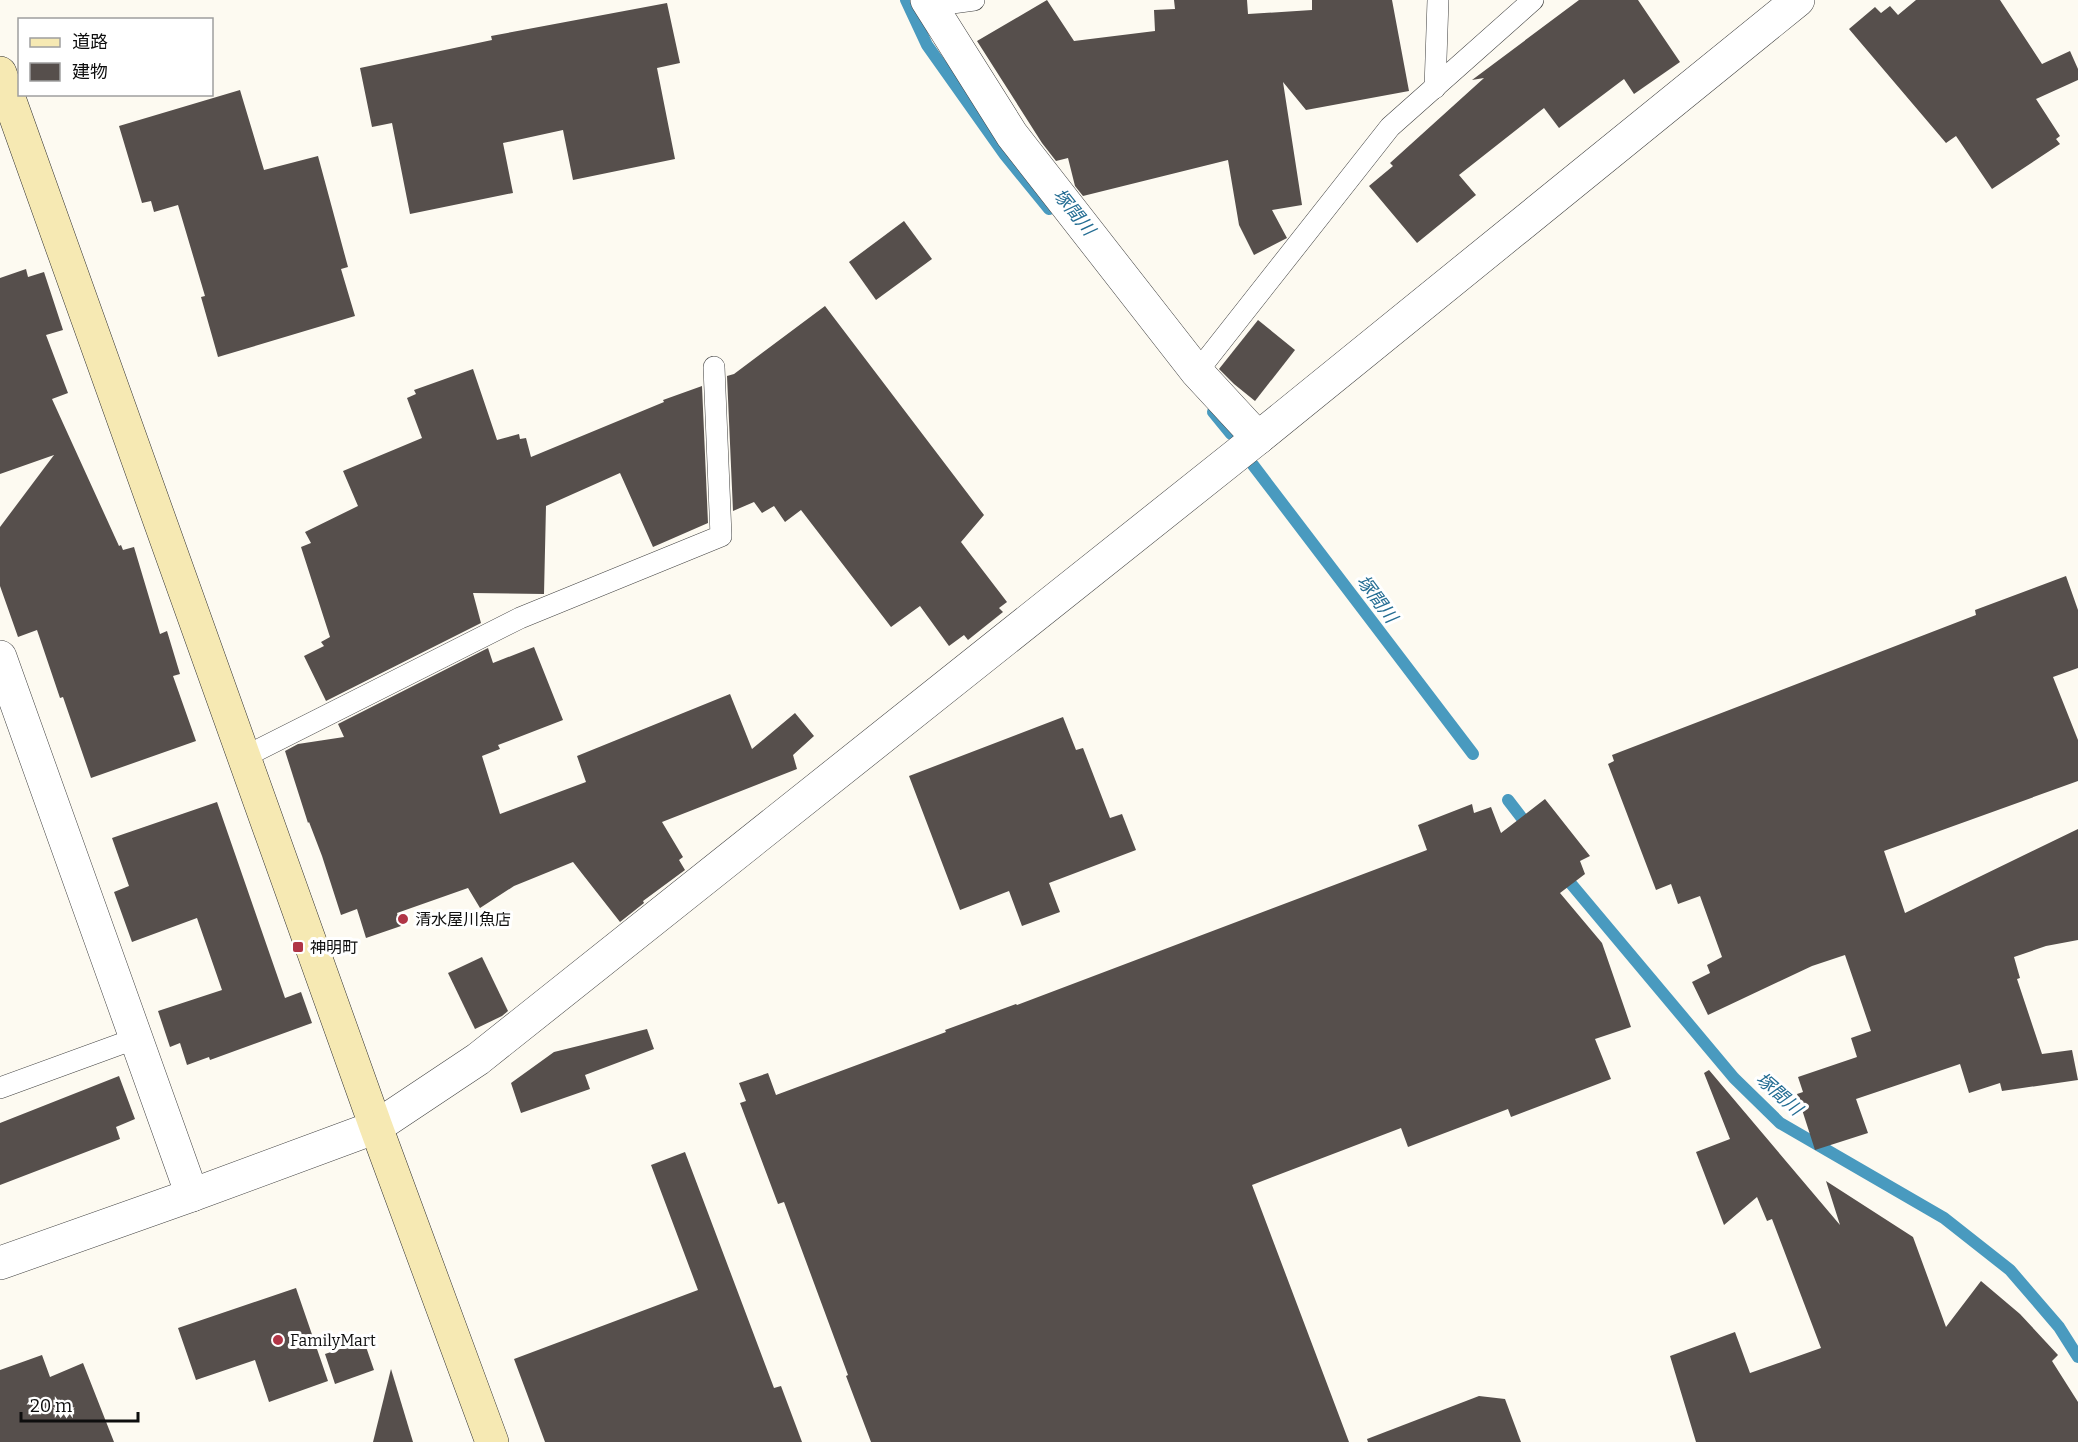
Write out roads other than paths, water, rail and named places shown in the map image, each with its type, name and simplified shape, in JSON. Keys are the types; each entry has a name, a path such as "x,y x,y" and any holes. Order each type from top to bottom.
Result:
{"street":[{"path":"0,1263 192,1195 376,1126 478,1059 1258,438 1798,0"},
{"path":"929,3 1012,135 1197,372 1258,438"},
{"path":"0,73 8,121 244,757 492,1442"},
{"path":"0,657 192,1195"}],"lane":[{"path":"929,3 974,0"},
{"path":"1435,88 1438,0"},
{"path":"1197,372 1390,127 1533,0"},
{"path":"244,757 520,618 721,536 714,367"},
{"path":"0,1088 137,1038"}],"waterway":[{"name":"塚間川","path":"906,0 927,45 1005,155 1049,209"},
{"name":"塚間川","path":"1213,412 1231,434"},
{"name":"塚間川","path":"1253,465 1473,754"},
{"name":"塚間川","path":"1508,800 1531,830"},
{"name":"塚間川","path":"1562,873 1734,1078 1780,1123 1944,1218 2010,1270 2059,1327 2078,1357"}],"place":[{"name":"清水屋川魚店","path":"403,919"},
{"name":"神明町","path":"298,947"},
{"name":"FamilyMart","path":"278,1340"}]}
